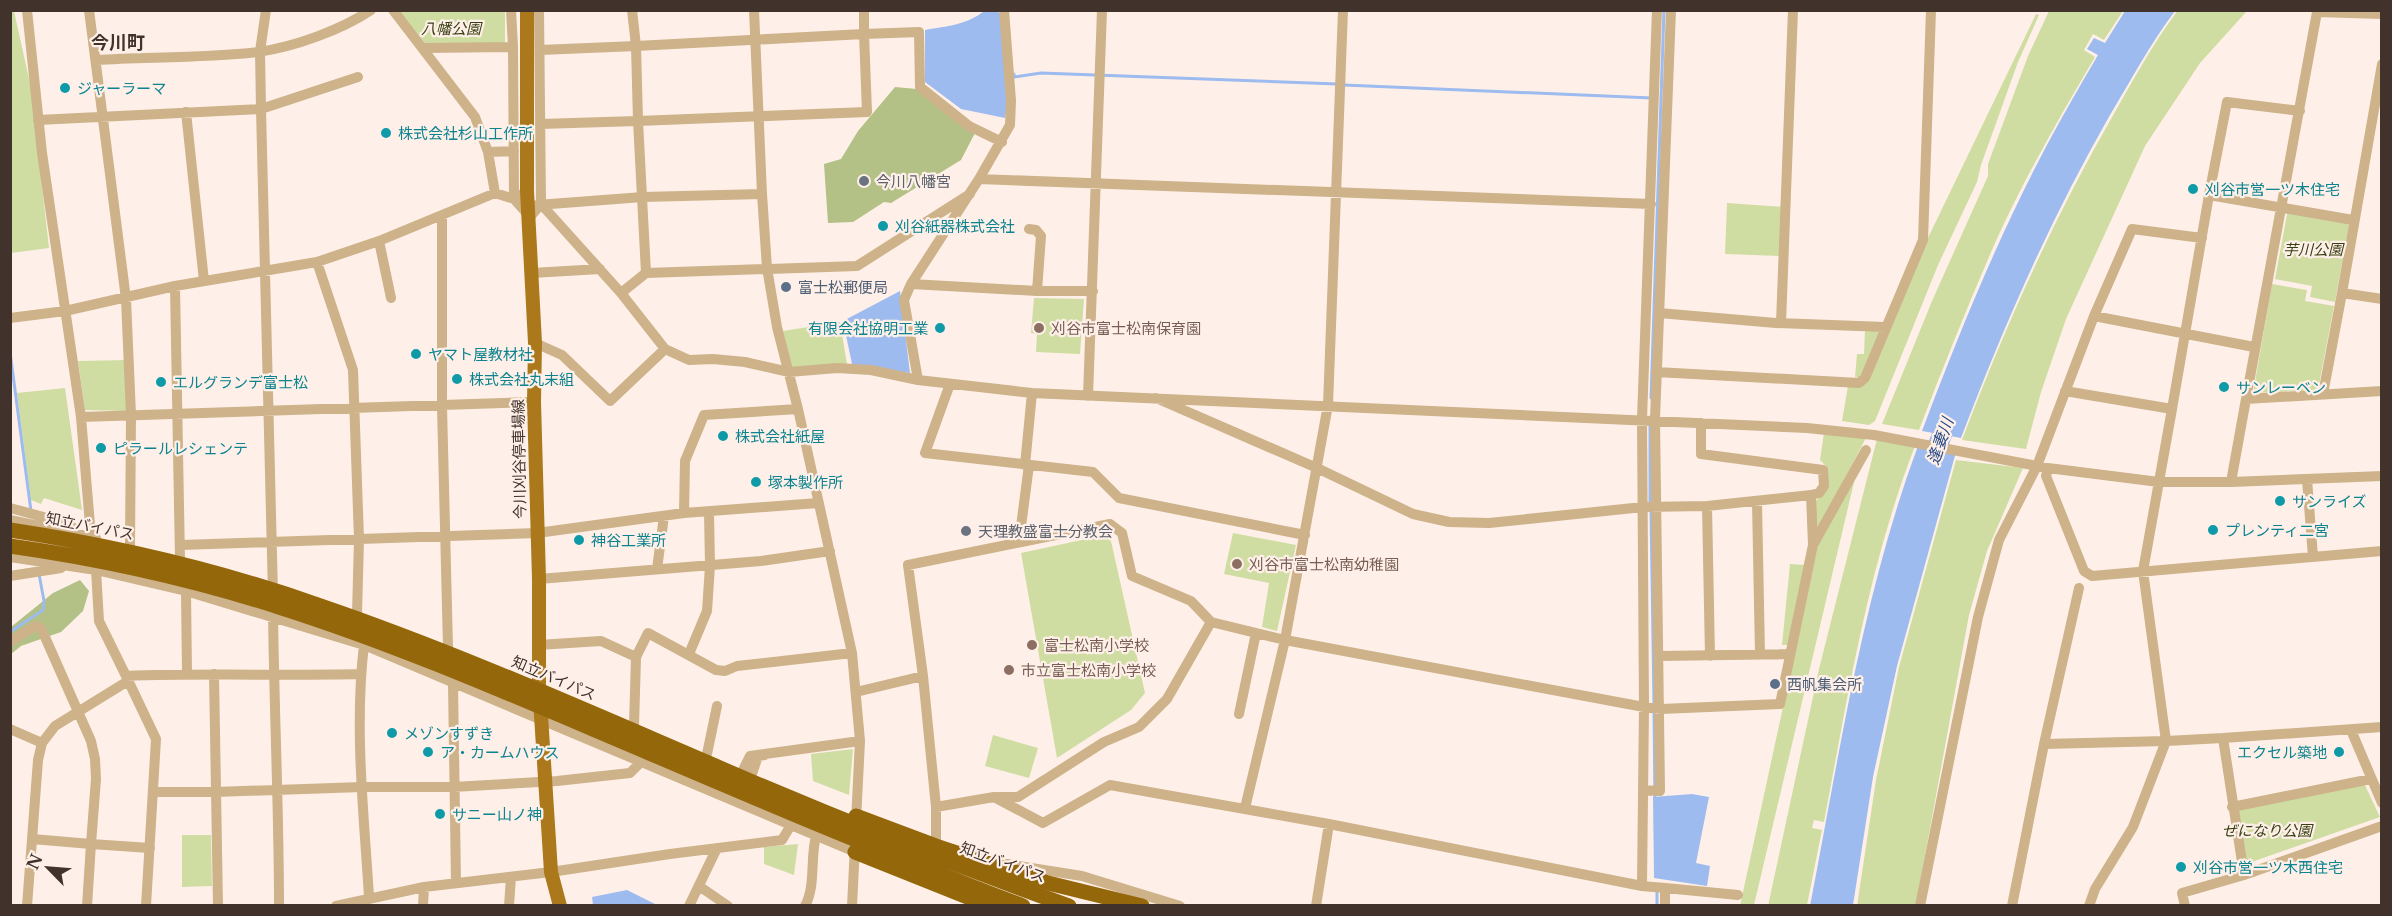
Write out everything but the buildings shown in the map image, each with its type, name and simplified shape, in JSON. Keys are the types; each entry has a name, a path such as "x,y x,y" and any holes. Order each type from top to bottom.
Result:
{"highway":[{"name":"知立バイパス","path":"10,530 77,540 167,560 317,604 428,645 898,843 1069,906"},
{"name":"知立バイパス","path":"10,546 74,555 141,569 230,592 321,621 466,676 819,826 1023,906"},
{"path":"856,816 936,846 1048,883 1142,906"},
{"path":"855,852 974,903 990,906"}],"main road":[{"name":"今川刈谷停車場線","path":"527,10 527,191 533,209 534,402 539,579 538,684 551,872 560,906"}],"street":[{"path":"27,10 38,120 81,417 91,537"},
{"path":"89,10 126,298 131,415 130,547"},
{"path":"266,10 260,51 273,586 273,676 279,789 279,906"},
{"path":"96,60 260,51 350,24 371,10"},
{"path":"393,10 475,117 488,152 495,193"},
{"path":"510,10 513,46 514,199"},
{"path":"533,209 540,124 539,10"},
{"path":"632,10 636,46 646,273"},
{"path":"754,10 767,268 777,327 798,408 852,653 860,741 852,906"},
{"path":"540,124 867,112 864,10"},
{"path":"918,380 904,300 911,284 980,179 1010,125 1011,101 1004,10"},
{"path":"1088,396 1102,10"},
{"path":"1245,808 1286,640 1328,405 1343,10"},
{"path":"1642,886 1644,707 1642,419 1658,10"},
{"path":"1644,790 1660,791 1661,709 1655,419 1671,10"},
{"path":"1781,324 1793,10"},
{"path":"1656,372 1859,383 1865,378 1923,240 1931,10"},
{"path":"2231,482 2317,12 2382,14"},
{"path":"540,50 919,32 920,87 969,126 1002,142"},
{"path":"424,48 513,46"},
{"path":"2323,394 2353,220 2380,90 2382,64"},
{"path":"38,120 261,109 358,77"},
{"path":"2089,906 2095,889 2133,827 2166,741 2143,571 2227,102 2300,111"},
{"path":"186,112 204,281"},
{"path":"488,152 514,150"},
{"path":"980,179 1651,204"},
{"path":"514,199 527,191"},
{"path":"10,318 65,311 175,286 317,262 379,241 495,193 514,199 533,209 600,269 665,349 689,360 713,359 746,362 789,372 837,368 871,370 918,380 1032,393 1765,424 1874,435 2042,467 2158,482 2231,482 2382,476"},
{"path":"533,209 643,197 762,194"},
{"path":"621,293 646,273 857,266 970,194"},
{"path":"2209,195 2353,220"},
{"path":"442,215 442,406 448,648"},
{"path":"1029,229 1036,230 1041,236 1037,291"},
{"path":"1920,906 1978,617 1999,540 2042,467 2065,391 2094,316 2132,229 2202,238"},
{"path":"379,241 391,298"},
{"path":"317,262 353,370 359,539 357,614"},
{"path":"532,273 600,269"},
{"path":"911,284 1037,291 1093,291"},
{"path":"175,286 180,560"},
{"path":"2342,293 2382,299"},
{"path":"1659,313 1781,324 1885,327"},
{"path":"2094,316 2254,347"},
{"path":"535,343 562,355 610,401 665,349"},
{"path":"950,384 925,453 1093,472 1119,498 1305,535"},
{"path":"2065,391 2172,409"},
{"path":"2246,399 2382,391"},
{"path":"1019,542 1032,393"},
{"path":"1156,398 1317,468 1413,514 1449,522 1489,523 1643,507 1707,506 1757,502 1811,495 1819,493 1824,486 1823,470 1814,467 1701,454 1701,423"},
{"path":"81,417 534,402"},
{"path":"684,513 685,461 704,415 798,408"},
{"path":"1813,545 1866,450"},
{"path":"2042,467 2084,571 2092,576 2382,551"},
{"path":"2307,479 2313,557"},
{"path":"936,846 936,807 923,676 908,565 1110,524 1122,533 1132,576 1191,601 1211,622 1286,640 1644,707 1661,709 1780,704 1813,545 1811,495"},
{"path":"1757,502 1760,654"},
{"path":"181,545 537,532 684,513 819,503"},
{"path":"1707,506 1710,656"},
{"path":"10,508 62,522 91,537"},
{"path":"689,654 706,611 710,566 709,512"},
{"path":"657,569 664,516"},
{"path":"10,520 91,537 180,560 273,586 357,614 538,684 634,726 856,816"},
{"path":"539,579 710,566 830,551"},
{"path":"10,556 96,570 186,591 364,645 855,852"},
{"path":"10,576 70,567"},
{"path":"96,570 99,621 156,739 146,906"},
{"path":"2012,906 2044,744 2079,588"},
{"path":"186,591 187,674"},
{"path":"936,807 994,797 1018,797 1104,742 1139,727 1167,699 1211,622"},
{"path":"10,642 34,626 41,628 91,741 95,759 87,906"},
{"path":"634,726 636,657 648,633 716,670 725,671 737,666 852,653"},
{"path":"1239,714 1256,633"},
{"path":"538,645 601,641 636,657"},
{"path":"364,645 361,674 362,787 369,897"},
{"path":"1659,656 1790,654"},
{"path":"27,906 38,760 42,743 55,726 127,679 187,674 273,676 361,674"},
{"path":"214,674 218,906"},
{"path":"856,692 923,676"},
{"path":"453,683 456,883"},
{"path":"707,754 717,706"},
{"path":"2044,744 2166,741 2382,727"},
{"path":"10,729 42,743"},
{"path":"2350,730 2382,803"},
{"path":"2223,738 2244,875"},
{"path":"748,772 750,756 860,741"},
{"path":"154,792 362,787 453,788 630,773 641,762"},
{"path":"2232,807 2371,779"},
{"path":"994,797 1043,823 1110,785 1245,808 1642,886 1738,895"},
{"path":"1316,906 1329,824"},
{"path":"336,906 352,904 369,897 424,887 782,840 791,825"},
{"path":"2185,906 2182,893 2244,875 2382,826"},
{"path":"805,906 809,898 816,836"},
{"path":"32,839 150,848"},
{"path":"689,906 717,848"},
{"path":"994,864 1008,864 1083,876 1180,906"},
{"path":"508,906 511,876"},
{"path":"699,886 728,906"},
{"path":"423,906 424,887"},
{"path":"1665,888 1665,906"}],"green space":[{"path":"2178,10 2247,11 2200,63 2145,146 2066,319 2041,392 2026,449 1962,440 2012,317 2069,197 2135,77"},
{"path":"10,11 14,11 31,88 49,248 11,253"},
{"name":"八幡公園","path":"398,11 505,11 505,43 426,45"},
{"path":"2049,11 2123,11 2104,40 2093,34 2084,50 2095,57 2042,149 2006,219 1965,313 1919,430 1882,424 1932,301 1988,176 1988,164 2028,56"},
{"path":"2036,14 2039,15 2018,62 1977,182 1938,265 1875,421 1869,425 1842,421 1848,386 1860,387 1926,242"},
{"path":"895,87 917,89 975,133 961,160 891,203 884,202 853,222 828,223 824,164 841,159 858,131"},
{"path":"1727,203 1785,207 1783,256 1725,254"},
{"name":"芋川公園","path":"2288,209 2350,219 2335,302 2310,297 2312,286 2275,279"},
{"path":"2272,284 2307,290 2305,301 2334,306 2318,390 2253,393"},
{"path":"1034,298 1084,299 1080,354 1036,352 1037,334 1031,333"},
{"path":"840,322 847,364 792,369 783,331"},
{"path":"1865,330 1881,330 1862,378 1855,377 1857,354 1864,354"},
{"path":"127,360 130,411 85,410 78,361"},
{"path":"65,388 82,510 44,498 41,504 31,500 17,393"},
{"path":"1824,433 1867,436 1820,526 1816,526 1816,501 1827,489 1827,467 1820,460"},
{"path":"1877,439 1915,446 1884,538 1872,585 1851,679 1824,822 1814,820 1812,828 1822,830 1807,905 1768,906 1819,669"},
{"path":"1956,460 2023,468 1987,551 1969,615 1916,905 1857,906 1876,780 1899,667"},
{"path":"1855,478 1754,905 1740,906 1818,545"},
{"path":"1233,533 1296,545 1277,631 1262,627 1269,583 1224,574"},
{"path":"1105,535 1111,541 1145,693 1131,710 1057,758 1021,553"},
{"path":"1790,564 1806,565 1788,645 1782,645"},
{"path":"80,580 89,591 83,611 61,632 21,646 11,654 11,627 53,593"},
{"path":"993,735 1038,748 1029,778 985,766"},
{"path":"853,749 849,795 813,781 811,754"},
{"name":"ぜになり公園","path":"2364,783 2380,817 2246,864 2235,810"},
{"path":"182,835 211,835 212,886 182,887"},
{"path":"798,844 794,875 764,864 764,847"}],"water":[{"path":"984,11 997,11 1000,14 1008,101 1005,118 961,109 925,82 925,30 964,22"},
{"path":"2125,11 2175,11 2133,75 2068,193 2011,314 1961,438 1922,431 1996,249 2048,143 2098,55 2087,49 2094,38 2105,43"},
{"path":"900,291 910,373 852,364 843,321"},
{"path":"1918,446 1956,452 1897,666 1873,777 1853,905 1810,906 1843,731 1868,616 1882,559"},
{"path":"1692,794 1709,797 1696,863 1710,866 1707,886 1654,878 1653,797"},
{"path":"627,890 657,905 593,905 592,897"}],"waterway":[{"path":"1651,398 1664,10"},
{"path":"1014,74 1014,77 1041,73 1337,84"},
{"path":"1344,85 1652,98"},
{"path":"10,352 31,511"},
{"name":"逢妻川","path":"1930,467 1951,410"},
{"path":"1650,426 1650,503"},
{"path":"1651,510 1654,704"},
{"path":"10,632 43,610 44,601 39,574"},
{"path":"1654,711 1655,800"},
{"path":"1657,891 1657,906"}],"place":[{"name":"ジャーラーマ","path":"65,88"},
{"name":"株式会社杉山工作所","path":"386,133"},
{"name":"今川八幡宮","path":"864,181"},
{"name":"刈谷市営一ツ木住宅","path":"2193,189"},
{"name":"刈谷紙器株式会社","path":"883,226"},
{"name":"富士松郵便局","path":"786,287"},
{"name":"有限会社協明工業","path":"940,328"},
{"name":"刈谷市富士松南保育園","path":"1039,328"},
{"name":"ヤマト屋教材社","path":"416,354"},
{"name":"株式会社丸末組","path":"457,379"},
{"name":"エルグランデ富士松","path":"161,382"},
{"name":"サンレーベン","path":"2224,387"},
{"name":"株式会社紙屋","path":"723,436"},
{"name":"ピラールレシェンテ","path":"101,448"},
{"name":"塚本製作所","path":"756,482"},
{"name":"サンライズ","path":"2280,501"},
{"name":"プレンティ二宮","path":"2213,530"},
{"name":"天理教盛富士分教会","path":"966,531"},
{"name":"神谷工業所","path":"579,540"},
{"name":"刈谷市富士松南幼稚園","path":"1237,564"},
{"name":"富士松南小学校","path":"1032,645"},
{"name":"市立富士松南小学校","path":"1009,670"},
{"name":"西帆集会所","path":"1775,684"},
{"name":"メゾンすずき","path":"392,733"},
{"name":"ア・カームハウス","path":"428,752"},
{"name":"エクセル築地","path":"2339,752"},
{"name":"サニー山ノ神","path":"440,814"},
{"name":"刈谷市営一ツ木西住宅","path":"2181,867"}],"district":[{"name":"今川町","path":"118,43"}]}
